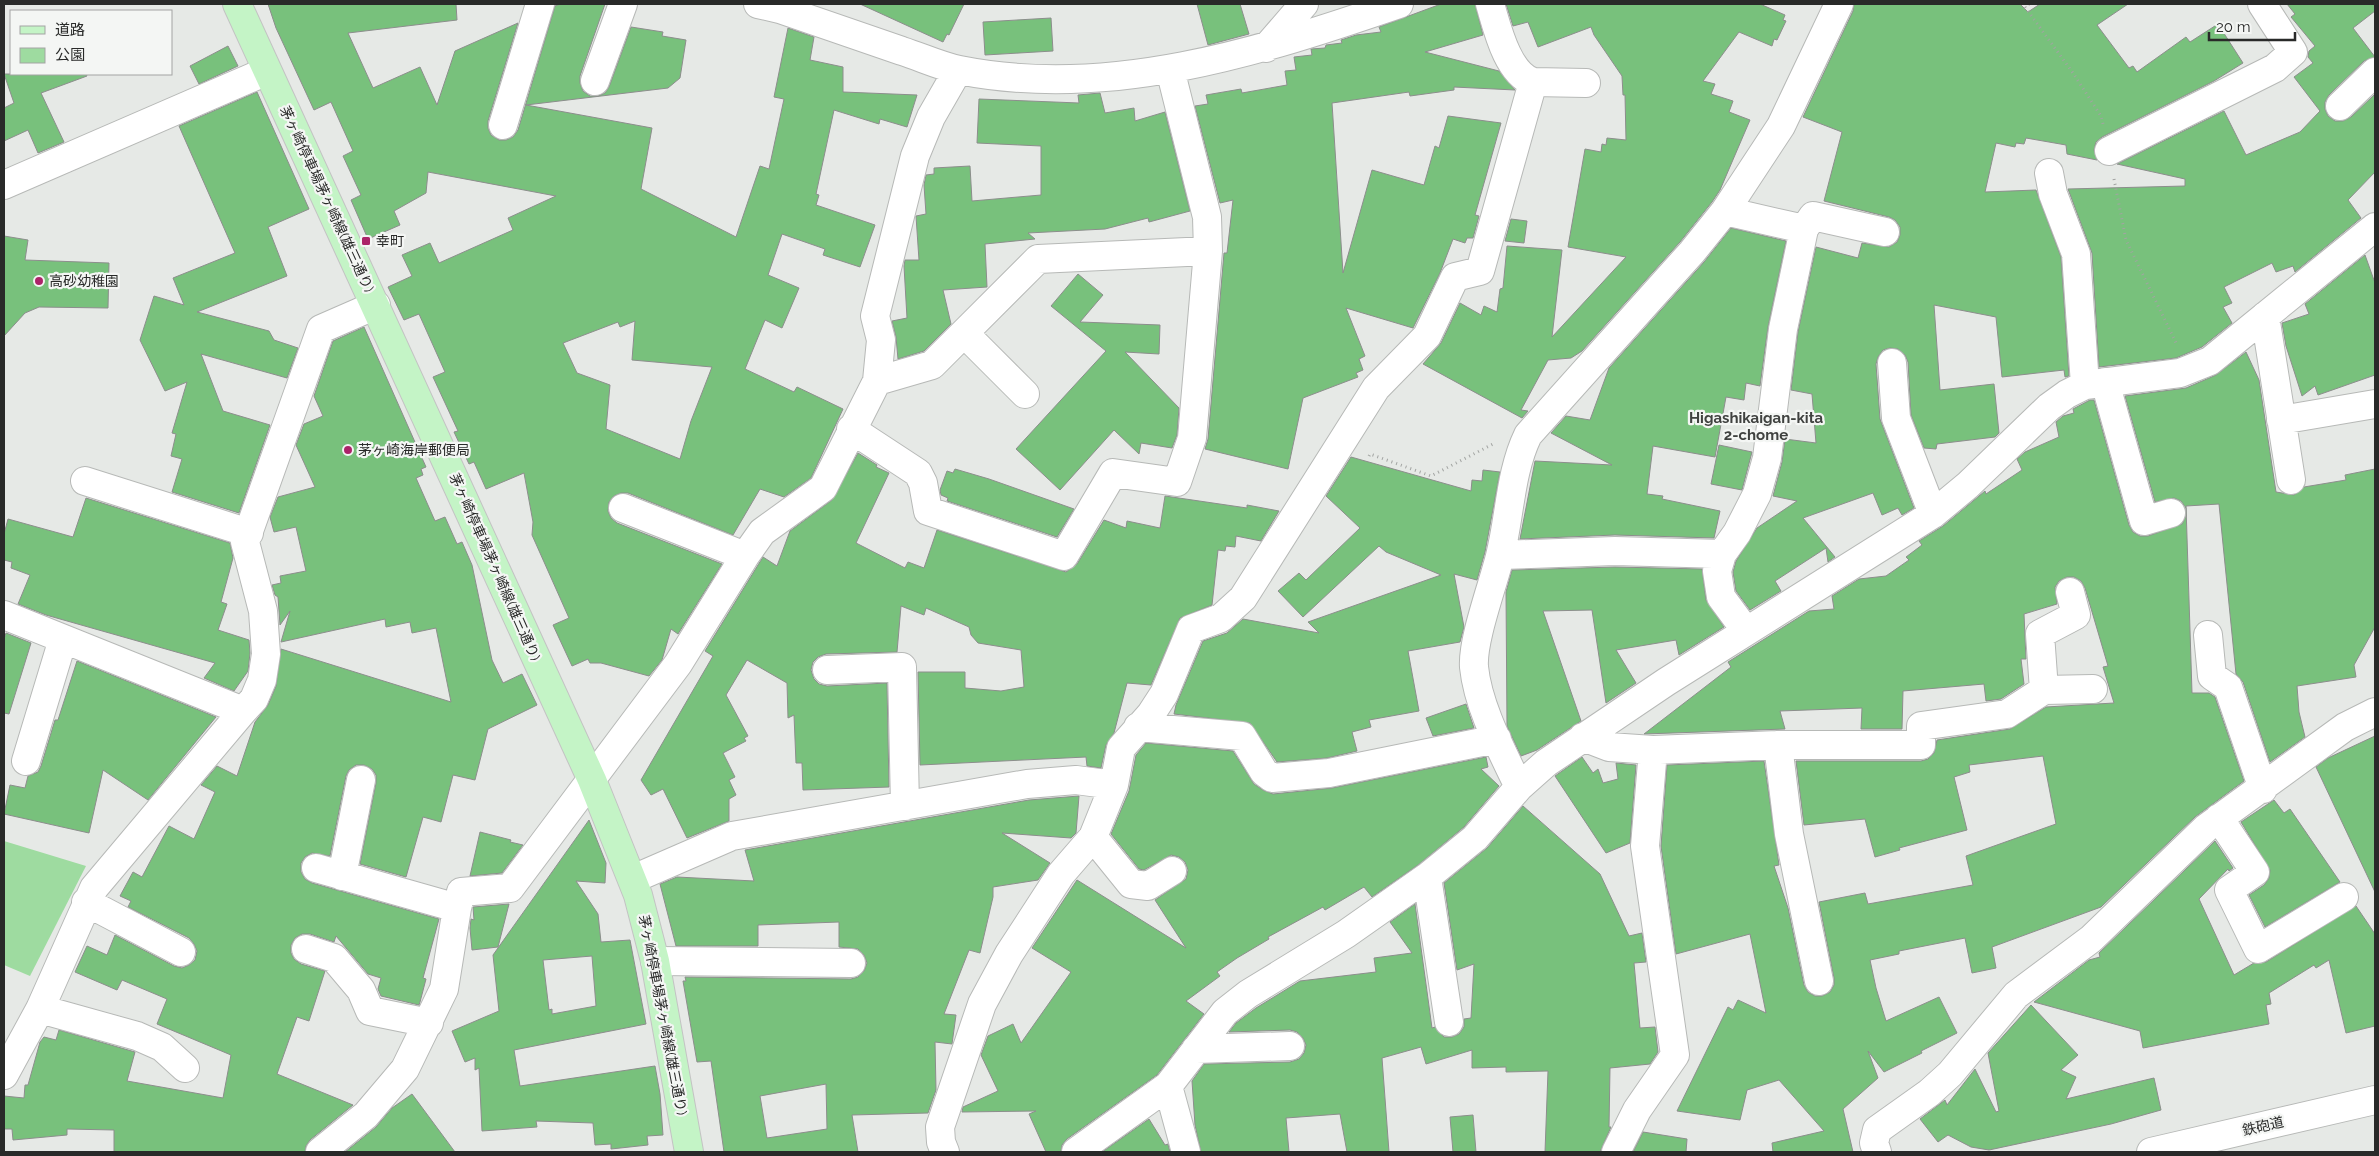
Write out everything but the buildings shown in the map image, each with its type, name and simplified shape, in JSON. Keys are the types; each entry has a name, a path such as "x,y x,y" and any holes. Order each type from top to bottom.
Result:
{"main road":[{"name":"茅ヶ崎停車場茅ヶ崎線(雄三通り)","path":"237,4 592,780 633,879 655,961 689,1152"}],"street":[{"path":"503,125 540,4"},
{"path":"595,81 623,4"},
{"path":"758,4 780,9 958,70 1006,78 1058,80 1170,70 1266,48 1399,4"},
{"path":"1266,48 1304,4"},
{"path":"1490,4 1503,47 1525,79 1533,82 1586,83"},
{"path":"1519,788 1496,739 1477,687 1474,665 1477,642 1501,555 1519,453 1528,435 1692,252 1725,211 1781,126 1839,4"},
{"path":"2109,151 2274,68 2293,52 2262,4"},
{"path":"320,1152 366,1115 405,1069 444,989 461,892 510,888 678,664 762,532 823,488 851,429 877,381 881,340 876,316 915,156 931,117 958,70"},
{"path":"851,429 918,473 923,483 928,511 1064,556 1113,473 1177,482 1192,438 1208,251 1207,217 1170,70"},
{"path":"4,184 267,72"},
{"path":"2340,106 2375,72"},
{"path":"945,1152 941,1142 940,1127 982,1004 1010,954 1061,874 1093,837 1114,785 1121,748 1151,714 1164,694 1191,629 1221,618 1243,598 1376,388 1427,336 1455,277 1480,271 1533,82"},
{"path":"2049,173 2053,194 2076,254 2095,384 2144,521 2171,513"},
{"path":"1725,211 1804,229"},
{"path":"1746,631 1721,597 1717,571 1722,554 1737,533 1757,494 1767,458 1783,329 1804,229 1813,216 1885,232"},
{"path":"1076,1152 1168,1086 1225,1012 1248,994 1346,934 1427,877 1475,838 1519,788 1546,763 1746,631 1933,514 1968,485 2049,407 2068,394 2095,384 2190,370 2210,361 2375,227"},
{"path":"877,381 932,365 1038,259 1208,251"},
{"path":"4,1075 40,1009 86,902 94,888 254,699 262,680 266,654 263,611 246,542 321,329 376,306"},
{"path":"2265,316 2291,480"},
{"path":"964,333 1025,394"},
{"path":"1892,363 1896,418 1933,514"},
{"path":"2281,420 2375,404"},
{"path":"85,481 249,533"},
{"path":"623,508 745,556"},
{"path":"1501,555 1616,552 1722,554"},
{"path":"2044,690 2040,634 2076,615 2070,592"},
{"path":"4,615 243,711"},
{"path":"2208,636 2212,676 2228,687 2263,789"},
{"path":"26,761 63,639"},
{"path":"827,670 902,667 905,806"},
{"path":"1583,737 1608,747 1652,750 1778,745 1922,745 1921,726 2007,714 2044,690 2093,690"},
{"path":"1877,1152 1874,1143 1877,1130 1929,1093 1950,1074 2016,995 2091,939 2206,828 2263,789 2345,728 2375,712"},
{"path":"1138,727 1242,736 1264,772 1272,778 1329,773 1496,739"},
{"path":"1778,745 1789,834 1819,981"},
{"path":"1616,1152 1637,1110 1675,1056 1645,846 1652,750"},
{"path":"342,876 361,780"},
{"path":"633,879 732,836 1027,784 1076,780 1114,785"},
{"path":"2219,818 2255,872 2228,890 2258,949 2344,897"},
{"path":"1093,837 1131,884 1148,886 1172,871"},
{"path":"316,868 457,908"},
{"path":"1427,877 1449,1022"},
{"path":"86,902 181,952"},
{"path":"306,949 334,958 361,990 370,1011 429,1023"},
{"path":"655,961 852,963"},
{"path":"40,1009 137,1036 162,1047 185,1068"},
{"path":"1196,1049 1290,1046"},
{"path":"1168,1086 1186,1152"},
{"name":"鉄砲道","path":"2151,1152 2375,1100"}],"path":[{"path":"2029,4 2025,7 2073,73 2101,116 2122,228 2126,240 2190,370"},
{"path":"1364,461 1370,454 1431,476 1514,433 1528,435"}],"green space":[{"path":"4,841 86,866 30,976 4,965"}],"place":[{"name":"幸町","path":"366,241"},
{"name":"高砂幼稚園","path":"39,281"},
{"name":"茅ヶ崎海岸郵便局","path":"348,450"}],"district":[{"name":"Higashikaigan-kita 2-chome","path":"1756,426"}]}
